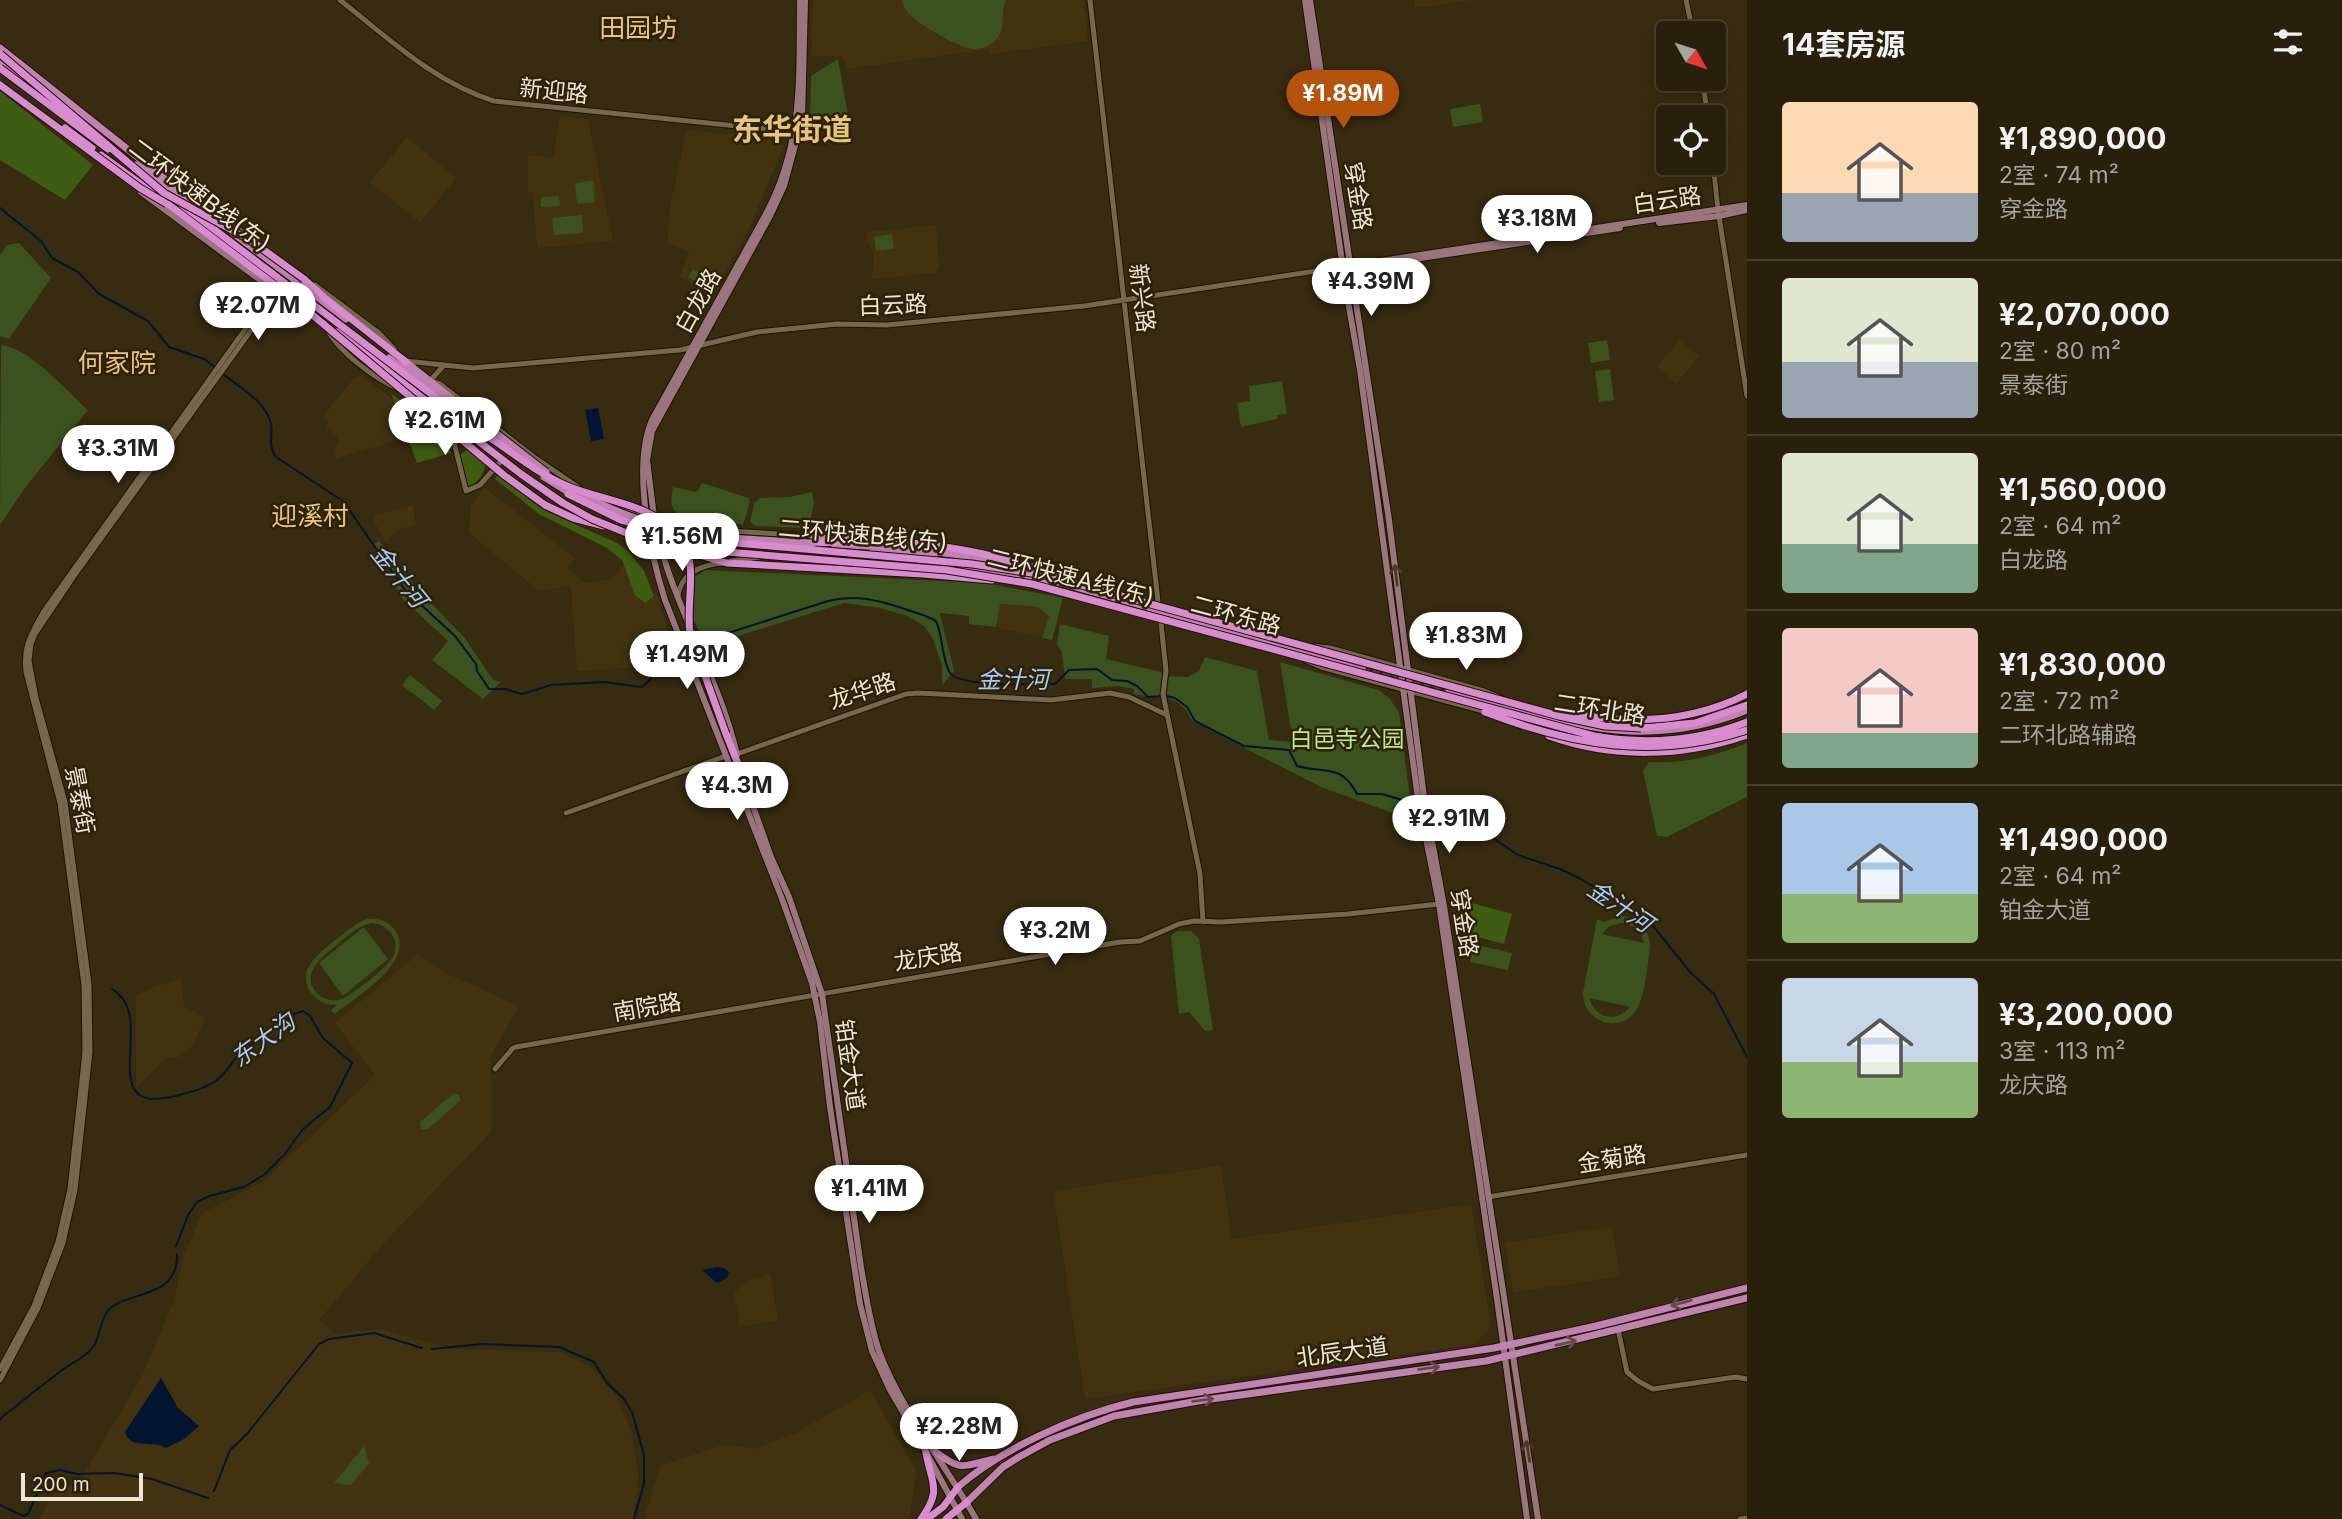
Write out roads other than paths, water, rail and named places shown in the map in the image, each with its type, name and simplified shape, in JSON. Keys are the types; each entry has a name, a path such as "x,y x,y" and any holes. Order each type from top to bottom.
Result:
{"highway":[{"path":"0,54 41,91 194,209"},
{"name":"二环快速B线(东)","path":"0,66 476,428 564,492 615,517 662,533 715,543 972,564 1026,571 1485,693"},
{"name":"二环快速A线(东)","path":"0,79 537,486 579,513 666,545 705,552 947,570 1052,589 1434,696"},
{"path":"0,85 140,188 167,204"},
{"path":"111,146 164,193 250,240 304,279 406,362"},
{"path":"303,307 505,476 545,505 573,518 615,529"},
{"path":"476,428 567,486 651,515 673,529 681,539 692,566 688,623 690,634 742,774"},
{"path":"813,543 860,540 917,544 999,557 1074,582"},
{"path":"655,542 721,563 935,575 1052,589"},
{"path":"1485,693 1582,716 1625,720 1683,716 1747,695"},
{"path":"1485,693 1587,722 1640,729 1695,723 1747,708"},
{"path":"1434,696 1522,726 1583,741 1640,748 1698,743 1747,730"},
{"path":"1434,696 1575,732 1622,740 1649,741 1747,730"},
{"path":"921,1519 932,1504 935,1493 926,1453"},
{"path":"928,1519 943,1507 958,1487"},
{"path":"946,1519 967,1502"}],"main road":[{"name":"白龙路","path":"672,616 660,583 651,517 648,446 656,422 775,198 795,132 803,0"},
{"name":"白龙路","path":"695,347 779,200 788,174 802,120 803,0"},
{"name":"穿金路","path":"1307,0 1389,520 1424,797 1444,906 1527,1519"},
{"path":"0,48 237,236 406,362 430,381 435,389"},
{"path":"0,66 30,84 435,389"},
{"path":"30,84 30,79 36,76"},
{"path":"0,85 426,401"},
{"path":"76,119 78,144"},
{"name":"白云路","path":"1718,213 1747,205"},
{"name":"白云路","path":"1348,267 1747,211"},
{"name":"穿金路","path":"1348,267 1418,799 1512,1345 1538,1519"},
{"name":"二环东路","path":"435,389 561,482 590,499 668,529 704,536 927,550 977,558 1288,648"},
{"path":"840,541 861,535"},
{"path":"840,541 859,546"},
{"name":"白龙路","path":"655,542 683,610"},
{"name":"二环东路","path":"813,543 916,555 1046,583 1363,668"},
{"path":"924,565 966,567"},
{"path":"672,616 671,612 675,608 683,610"},
{"name":"铂金大道","path":"683,610 715,688 805,961 814,996 865,1327 880,1370 962,1519"},
{"name":"铂金大道","path":"672,616 776,877 789,897 822,994 861,1267 872,1328 879,1350 896,1388 976,1519"},
{"name":"二环北路","path":"1449,692 1586,730 1640,736 1701,735 1747,730"},
{"name":"二环北路","path":"1522,712 1586,727 1638,733 1696,727 1747,708"},
{"name":"北辰大道","path":"958,1487 970,1476 1068,1423 1133,1402 1512,1345 1747,1288"},
{"name":"北辰大道","path":"967,1502 1003,1467 1019,1457 1069,1432 1114,1416 1504,1357 1747,1298"},
{"path":"936,1452 960,1467 1002,1458"}],"street":[{"name":"新迎路","path":"340,0 436,75 455,86 494,101 795,132"},
{"name":"新兴路","path":"1090,0 1158,601"},
{"path":"1686,0 1690,21"},
{"path":"1714,175 1747,396"},
{"name":"白云路","path":"406,362 473,368 509,366 695,347 768,330 837,324 887,325 1124,301 1348,267"},
{"name":"景泰街","path":"222,367 269,296 269,286"},
{"name":"景泰街","path":"0,1369 34,1306 58,1242 70,1189 85,1052 84,985 60,803 26,673 24,652 44,611 215,376 271,303 283,297"},
{"path":"324,323 333,341 385,384 426,401 565,505 615,529 655,542 710,552 924,565"},
{"path":"444,365 430,381 440,384 563,478 605,501 651,517 713,530 813,543"},
{"name":"景泰街","path":"0,1380 38,1308 63,1243 75,1190 90,1052 90,996 65,802 30,672 31,644 54,604 215,376"},
{"path":"448,418 466,491 480,485 502,460"},
{"path":"678,598 680,586 692,572 705,564 769,556"},
{"path":"1161,624 1166,671 1164,697 1200,874 1203,922"},
{"path":"1288,648 1330,648 1439,681"},
{"path":"1288,648 1311,663 1325,668 1434,696 1478,711 1522,712"},
{"path":"1370,681 1376,680 1382,674 1382,666 1376,661"},
{"path":"1434,696 1429,693 1429,685 1433,679 1439,681"},
{"name":"龙华路","path":"737,754 906,694 1051,700 1110,693 1129,697 1167,715"},
{"path":"1485,693 1522,712"},
{"path":"566,813 726,756"},
{"name":"龙庆路","path":"814,996 918,976 1120,942 1140,941 1179,924 1348,914 1438,904"},
{"name":"南院路","path":"495,1069 516,1047 814,996"},
{"name":"金菊路","path":"1485,1198 1747,1155"},
{"path":"1618,1329 1627,1372 1653,1389 1729,1378 1747,1379"},
{"path":"1741,1519 1747,1518"}],"water":[{"path":"598,408 604,439 591,441 585,410"},
{"path":"717,1267 729,1272 727,1278 717,1283 702,1270"},
{"path":"161,1378 178,1408 199,1426 184,1439 166,1448 137,1443 128,1438 125,1432"}],"waterway":[{"name":"金汁河","path":"0,208 41,241 52,258 78,272 99,294 148,321 169,347 204,359 216,368"},
{"name":"金汁河","path":"223,374 250,394 267,413 276,457 343,501 405,590 455,636 476,664 477,671 489,689 505,689 522,694 551,685 604,682 642,687 652,678 667,656 678,649"},
{"name":"金汁河","path":"703,641 828,601 867,599 936,621 948,669 958,678 1000,684 1055,684 1069,670 1097,669 1112,680 1127,681 1137,686 1148,697 1160,696"},
{"name":"金汁河","path":"1166,696 1175,698 1187,707 1195,721 1244,746 1289,750 1297,766 1332,771 1345,778 1357,794 1382,794 1409,802"},
{"name":"金汁河","path":"1442,818 1490,836 1518,855 1579,878 1650,922 1691,973 1714,994 1747,1057"},
{"name":"东大沟","path":"112,989 123,1000 129,1013 130,1075 133,1087 141,1096 168,1098 211,1084 224,1073 242,1050 283,1020 303,1011 310,1016 323,1038 352,1063 330,1107 303,1129 284,1155 265,1174 244,1187 197,1202 188,1215 176,1246"},
{"name":"东大沟","path":"0,1420 90,1351 107,1312 115,1305 160,1287 169,1280 175,1269 177,1254"},
{"name":"东大沟","path":"214,1491 230,1450 247,1434 319,1344 329,1339 374,1333 422,1348"},
{"name":"东大沟","path":"432,1349 482,1344 559,1347 594,1362 607,1383 623,1398 632,1412 644,1455 644,1483 634,1519"},
{"name":"东大沟","path":"0,1505 23,1516 28,1514 46,1473 60,1470 77,1474 114,1473 152,1479 208,1498"}],"tunnel":[{"path":"1363,667 1449,690"}],"district":[{"name":"田园坊","path":"638,27"},
{"name":"东华街道","path":"792,129"},
{"name":"何家院","path":"117,362"},
{"name":"迎溪村","path":"310,515"}],"park label":[{"name":"白邑寺公园","path":"1347,739"}]}
